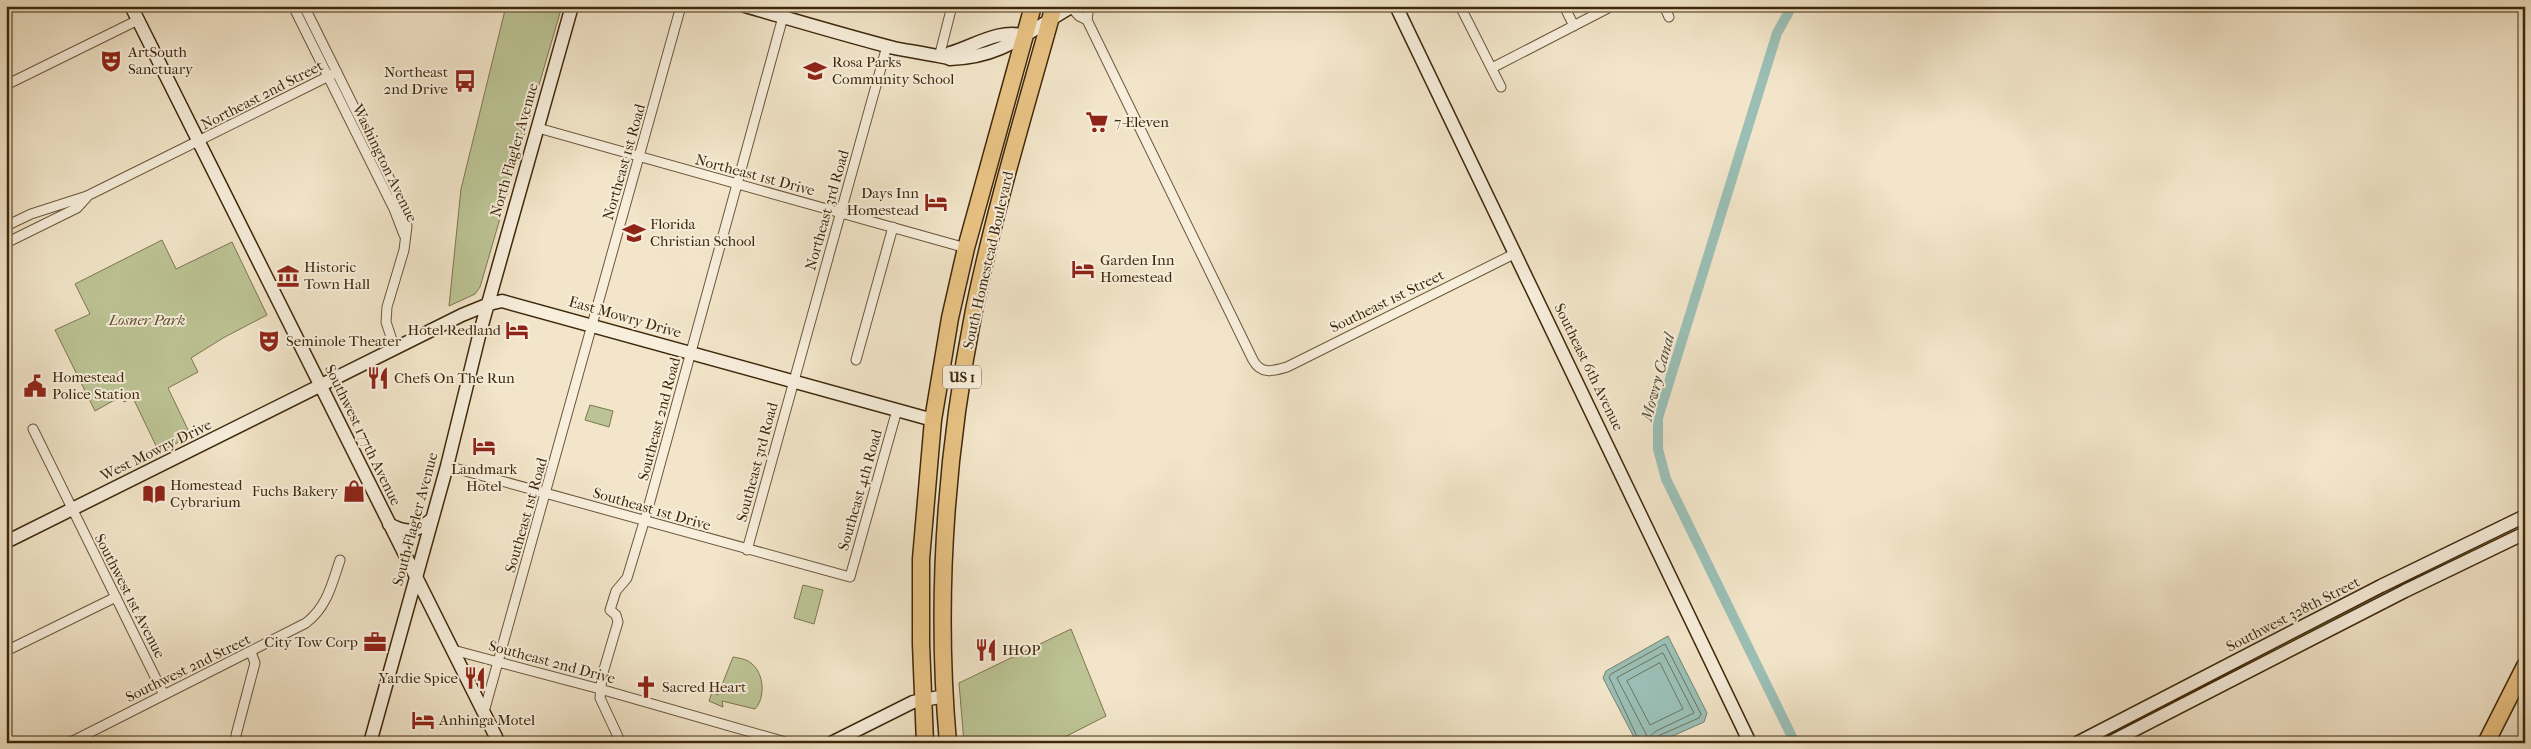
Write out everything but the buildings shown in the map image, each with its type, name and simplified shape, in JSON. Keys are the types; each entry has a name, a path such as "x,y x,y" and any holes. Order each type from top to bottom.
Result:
{"highway":[{"name":"US 1","path":"1025,36 1033,6"},
{"name":"South Homestead Boulevard","path":"948,743 943,595 946,524 957,415 966,356 987,253 1052,13"},
{"name":"South Homestead Boulevard","path":"925,743 922,698 921,559 933,420 952,308 966,248 1025,36"},
{"path":"952,308 961,329 949,402 951,410 957,415"},
{"path":"933,420 941,428 943,436 938,504 946,524"},
{"path":"2486,743 2525,666"}],"street":[{"name":"Southwest 177th Avenue","path":"131,6 500,743"},
{"name":"Washington Avenue","path":"293,6 394,209 406,238"},
{"name":"Washington Avenue","path":"304,6 402,206 406,218 406,238"},
{"name":"North Flagler Avenue","path":"489,304 572,6"},
{"name":"Northeast 1st Road","path":"592,325 681,6"},
{"path":"745,6 784,12 887,46 942,57 1000,35 1014,33 1025,36 1052,13 1072,7 1079,16 1087,20 1089,6"},
{"path":"942,57 942,41 952,6"},
{"name":"Southeast 6th Avenue","path":"1396,6 1750,743"},
{"path":"1460,6 1502,87"},
{"path":"1564,6 1574,26"},
{"path":"1492,68 1612,6"},
{"path":"1664,6 1669,17"},
{"name":"Southeast 2nd Road","path":"621,743 602,705 600,688 618,622 616,615 610,610 616,591 628,578 692,353 784,12"},
{"path":"6,84 138,20"},
{"name":"Southeast 1st Street","path":"1087,20 1253,360 1259,368 1269,372 1286,366 1516,253"},
{"name":"Northeast 3rd Road","path":"794,382 887,46"},
{"name":"Northeast 2nd Street","path":"87,196 337,72"},
{"name":"Northeast 1st Drive","path":"538,128 966,248"},
{"path":"6,226 31,214 87,196"},
{"path":"6,231 8,242 77,208 87,196"},
{"path":"55,207 60,216"},
{"path":"856,360 892,227"},
{"path":"395,349 386,322 387,307 401,263 406,238"},
{"name":"East Mowry Drive","path":"320,386 489,304 507,301 933,420"},
{"name":"South Flagler Avenue","path":"370,743 447,466 489,304"},
{"name":"Southeast 1st Road","path":"484,712 547,493 592,325"},
{"name":"Southeast 3rd Road","path":"747,550 794,382"},
{"name":"West Mowry Drive","path":"6,542 320,386"},
{"name":"Southeast 4th Road","path":"850,577 897,410"},
{"name":"Southwest 1st Avenue","path":"33,429 164,695"},
{"name":"Southeast 1st Drive","path":"447,466 850,577"},
{"name":"Southwest 328th Street","path":"2077,743 2389,582 2525,516"},
{"path":"389,524 403,531 411,532 431,520"},
{"name":"Southwest 328th Street","path":"2109,743 2405,591 2525,533"},
{"name":"Southwest 2nd Street","path":"69,743 295,630 317,614 328,598 340,560"},
{"path":"6,651 116,597"},
{"name":"Southeast 2nd Drive","path":"453,650 600,688 789,743"},
{"path":"236,735 255,663 251,652"},
{"path":"832,743 922,698 945,696"}],"green space":[{"path":"506,6 562,6 480,287 475,294 449,306 461,189"},
{"name":"Losner Park","path":"162,240 176,269 232,242 267,315 223,338 191,358 198,372 168,388 191,436 159,452 133,398 124,402 120,397 95,411 55,330 90,314 75,284"},
{"path":"590,405 613,411 609,427 585,420"},
{"path":"2407,579 2408,582 2402,587 2098,743 2087,743"},
{"path":"803,585 823,590 814,624 794,618"},
{"path":"1071,629 1106,716 1053,743 964,743 959,683"},
{"path":"733,657 749,662 759,673 762,692 759,704 755,709 722,701 723,707 709,701 712,692 718,695"}],"water":[{"path":"1668,636 1707,713 1704,722 1657,743 1637,743 1603,678 1606,671"}],"waterway":[{"name":"Mowry Canal","path":"1792,6 1777,33 1658,418 1658,449 1666,479 1795,743"}],"place":[{"name":"ArtSouth Sanctuary","path":"111,61"},
{"name":"Rosa Parks Community School","path":"815,71"},
{"name":"Northeast 2nd Drive","path":"465,81"},
{"name":"7-Eleven","path":"1097,122"},
{"name":"Days Inn Homestead","path":"936,202"},
{"name":"Florida Christian School","path":"634,233"},
{"name":"Garden Inn Homestead","path":"1083,269"},
{"name":"Historic Town Hall","path":"288,276"},
{"name":"Hotel Redland","path":"517,330"},
{"name":"Seminole Theater","path":"269,341"},
{"name":"Chefs On The Run","path":"378,378"},
{"name":"Homestead Police Station","path":"35,386"},
{"name":"Landmark Hotel","path":"484,446"},
{"name":"Fuchs Bakery","path":"354,491"},
{"name":"Homestead Cybrarium","path":"154,494"},
{"name":"City Tow Corp","path":"375,642"},
{"name":"IHOP","path":"986,650"},
{"name":"Yardie Spice","path":"475,678"},
{"name":"Sacred Heart","path":"646,687"},
{"name":"Anhinga Motel","path":"423,720"}]}
